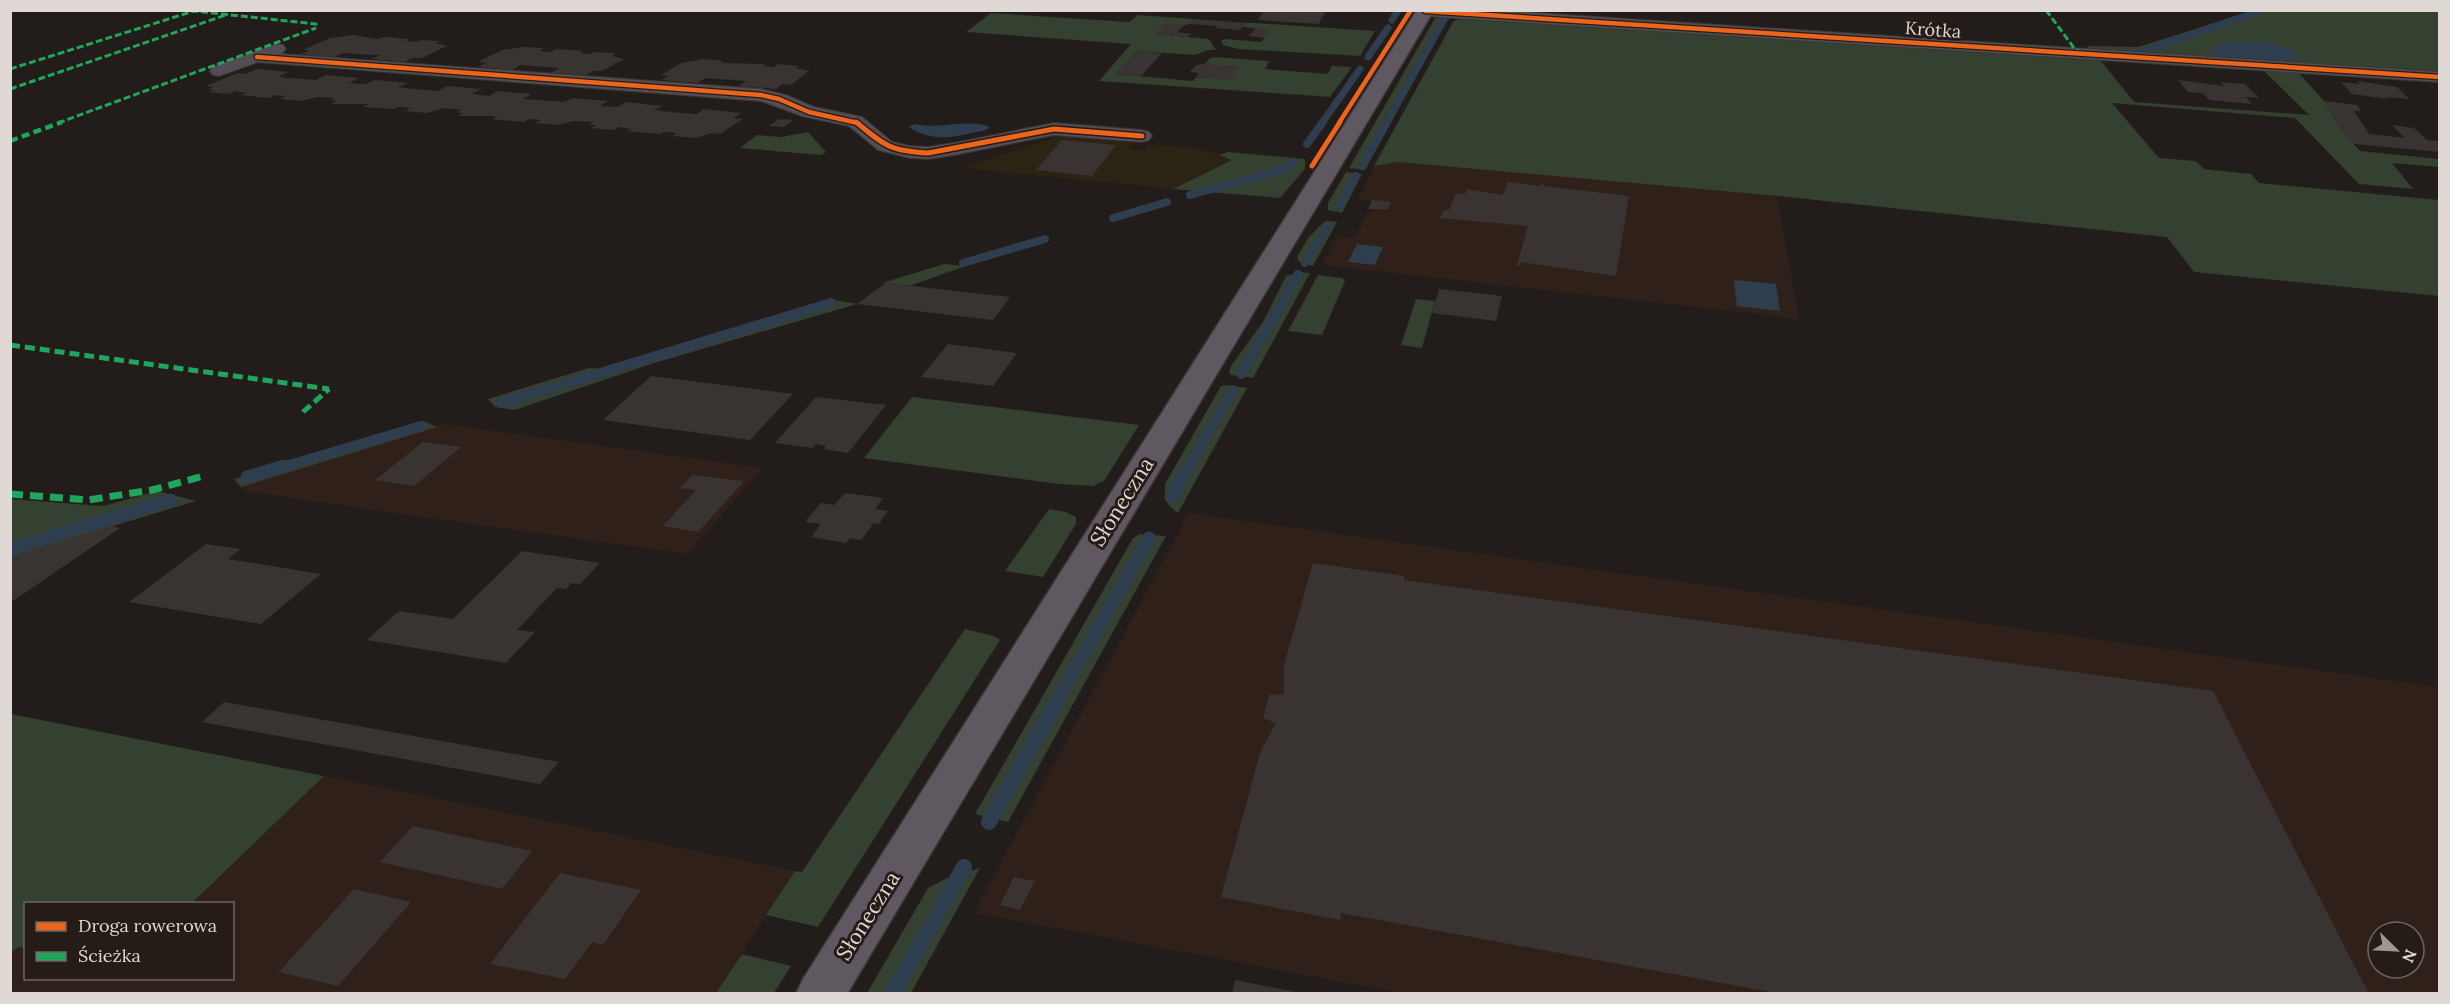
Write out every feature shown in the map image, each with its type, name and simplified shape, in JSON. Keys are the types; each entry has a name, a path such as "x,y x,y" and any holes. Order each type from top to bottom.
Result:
{"main road":[{"name":"Słoneczna","path":"820,993 1425,11"}],"street":[{"name":"Krótka","path":"1425,11 2439,77"},
{"path":"219,71 291,44"},
{"path":"257,57 760,95 779,99 809,112 855,121 885,146 909,152 954,149 1054,129 1143,136"}],"shaded area":[{"path":"1059,136 1134,143 1129,149 1144,150 1149,144 1198,148 1233,159 1173,189 960,168"},
{"path":"1398,162 1777,196 1799,319 1322,265 1338,236 1355,238 1368,212 1373,210 1368,209 1371,201 1357,199 1374,166"},
{"path":"444,424 763,468 687,554 244,491 241,487"},
{"path":"1189,513 2439,687 2439,993 1401,993 974,913"},
{"path":"324,776 795,871 716,993 11,994 11,952 19,947 24,948 24,980 234,980 234,902 193,902"}],"green space":[{"path":"2252,11 2439,11 2439,75 2092,53 2087,46 2138,47"},
{"path":"991,13 1129,22 1138,15 1193,19 1189,24 1155,34 1209,39 1216,50 1208,50 1195,55 1137,51 1116,74 1193,81 1196,77 1229,80 1238,67 1205,64 1210,58 1215,57 1269,61 1265,69 1328,74 1332,66 1352,67 1330,97 1099,81 1131,44 966,32"},
{"path":"1454,16 1447,21 1365,170 1349,168 1435,18"},
{"path":"1462,16 2080,58 2101,61 2134,102 2309,115 2263,70 2298,72 2324,101 2343,132 2360,151 2439,159 2439,167 2392,163 2413,189 2359,184 2295,118 2112,103 2159,158 2196,161 2204,169 2251,174 2259,183 2439,200 2439,296 2194,272 2167,237 1777,196 1398,162 1374,166 1453,22"},
{"path":"1246,23 1375,31 1360,56 1238,49 1223,45 1221,40 1227,39 1261,42 1270,30 1242,27"},
{"path":"808,132 826,152 821,155 740,148 757,135 781,137"},
{"path":"1228,152 1305,159 1305,169 1280,198 1173,189 1232,160 1219,155"},
{"path":"1346,172 1362,174 1342,213 1328,210 1328,203"},
{"path":"1325,221 1337,222 1313,266 1299,262 1297,257 1308,238"},
{"path":"944,264 966,266 909,286 882,283"},
{"path":"1300,272 1310,273 1253,378 1231,375 1229,373 1231,366 1263,322 1286,276"},
{"path":"1318,275 1342,278 1345,281 1322,335 1288,331"},
{"path":"829,299 857,304 651,364 515,410 495,407 488,399 589,368 600,369"},
{"path":"1416,299 1435,301 1422,348 1401,345"},
{"path":"1221,386 1247,388 1178,513 1167,501 1165,484"},
{"path":"912,397 1139,425 1104,481 1093,486 1059,484 864,458"},
{"path":"423,421 437,427 241,487 234,479"},
{"path":"158,491 196,501 11,557 10,499 103,506"},
{"path":"1049,509 1066,512 1076,517 1076,524 1043,577 1005,571"},
{"path":"1140,534 1166,536 1008,822 975,814 1133,538"},
{"path":"965,629 994,636 1000,640 818,927 766,915 795,871 802,872"},
{"path":"11,714 324,776 193,902 24,902 24,948 19,947 11,952"},
{"path":"980,868 911,993 867,993 928,888 947,878"},
{"path":"742,954 791,966 774,993 716,993"}],"water":[{"path":"2243,41 2281,46 2295,52 2300,57 2274,63 2215,57 2211,52 2217,46"},
{"path":"915,124 934,126 972,124 990,127 984,131 964,135 939,137 908,127"},
{"path":"1357,244 1383,247 1375,265 1348,262"},
{"path":"1734,280 1776,284 1780,311 1737,306"}],"building":[{"path":"1264,10 1326,11 1323,17 1320,17 1322,18 1319,24 1258,20"},
{"path":"1193,19 1246,23 1240,30 1189,24"},
{"path":"1166,23 1185,25 1177,32 1192,34 1187,37 1154,34"},
{"path":"1256,28 1271,30 1265,38 1249,36"},
{"path":"353,35 378,39 383,37 410,39 406,41 416,42 441,41 436,43 447,46 422,58 413,58 405,62 371,59 380,55 343,53 334,57 301,54 310,50 303,50 330,38"},
{"path":"524,47 544,48 540,51 551,52 556,49 584,51 580,53 591,54 595,52 616,53 612,56 624,59 602,71 594,71 586,75 551,73 559,68 520,65 512,70 478,67 486,63 478,62 502,50"},
{"path":"1137,51 1162,53 1141,76 1115,74"},
{"path":"703,59 724,61 720,63 766,64 763,66 774,67 777,64 799,66 796,68 809,71 791,85 782,84 776,89 739,86 746,81 705,78 698,83 662,80 669,76 661,75 681,63"},
{"path":"1196,65 1238,67 1229,80 1196,77 1199,73 1190,72"},
{"path":"257,69 289,72 278,77 316,80 326,75 359,78 349,83 365,84 375,80 408,83 398,87 414,89 438,91 447,86 481,89 472,94 489,96 498,91 532,94 523,99 564,102 573,98 608,101 600,106 618,107 626,102 662,106 654,110 697,114 704,109 741,113 734,118 743,119 720,134 711,133 696,138 672,136 677,133 627,131 631,129 618,127 614,130 591,128 596,125 589,125 593,122 574,121 558,125 535,123 541,120 528,119 524,122 492,119 497,116 458,116 463,113 456,112 461,110 444,108 427,113 405,111 411,108 363,107 369,104 331,104 336,101 330,100 335,98 318,97 301,101 280,99 286,96 275,95 269,98 240,95 246,93 235,91 229,94 208,92 214,90 208,89 214,87 206,86 238,73 246,74"},
{"path":"2178,80 2224,86 2220,82 2245,84 2259,98 2246,97 2252,104 2209,100 2203,93 2188,92"},
{"path":"2357,81 2397,87 2409,99 2385,97 2388,99 2352,94 2341,82 2360,84"},
{"path":"2324,101 2357,105 2361,111 2354,111 2369,134 2405,138 2392,125 2414,128 2427,140 2440,141 2440,152 2354,144 2343,132"},
{"path":"779,119 794,120 784,127 769,126"},
{"path":"1062,140 1116,145 1092,176 1036,170"},
{"path":"1508,182 1540,186 1544,184 1543,186 1629,196 1616,276 1521,262 1521,266 1517,265 1528,226 1440,218 1444,210 1449,210 1456,193 1465,194 1467,189 1503,195"},
{"path":"1372,200 1391,202 1388,209 1368,209"},
{"path":"885,283 1010,297 993,320 857,304"},
{"path":"1439,289 1502,296 1496,321 1432,313"},
{"path":"948,344 1017,353 993,386 921,377"},
{"path":"651,376 793,394 750,440 603,420"},
{"path":"816,397 886,405 848,453 823,449 826,446 816,444 813,448 775,443"},
{"path":"423,442 461,447 414,486 375,480"},
{"path":"692,475 744,481 698,532 663,526 696,490 680,488"},
{"path":"845,493 883,498 875,509 888,511 879,524 874,523 861,540 850,538 846,543 811,537 821,524 806,522 808,518 821,503 834,505"},
{"path":"112,526 120,528 10,603 10,557"},
{"path":"206,544 241,549 228,559 321,574 261,624 129,602"},
{"path":"522,551 600,563 580,584 571,583 566,589 557,588 517,630 535,632 506,663 367,640 399,611 453,619"},
{"path":"1313,563 1404,576 1404,580 2213,691 2369,994 1782,994 1341,913 1340,920 1221,897 1260,753 1276,723 1263,718 1269,695 1284,694 1284,665"},
{"path":"224,702 559,762 540,784 202,722"},
{"path":"413,826 532,851 502,889 380,862"},
{"path":"560,873 641,890 603,945 592,942 565,979 490,964"},
{"path":"1014,877 1035,881 1020,910 1000,905"},
{"path":"354,889 411,902 338,986 279,972"},
{"path":"1235,980 1296,992 1296,994 1232,994"}],"waterway":[{"path":"2124,53 2134,54 2263,10"},
{"path":"1392,20 1397,12"},
{"path":"1386,123 1445,18"},
{"path":"1368,57 1388,28"},
{"path":"1322,123 1360,69"},
{"path":"1307,144 1323,122"},
{"path":"1362,166 1387,122"},
{"path":"1190,195 1283,170 1293,163"},
{"path":"1339,206 1356,176"},
{"path":"1113,218 1167,202"},
{"path":"1305,263 1328,225"},
{"path":"963,263 1045,239"},
{"path":"1241,374 1298,275"},
{"path":"501,403 831,303"},
{"path":"1188,468 1233,390"},
{"path":"279,468 421,426"},
{"path":"247,477 284,466"},
{"path":"1171,497 1189,466"},
{"path":"10,549 171,500"},
{"path":"1054,706 1149,538"},
{"path":"989,822 1055,705"},
{"path":"892,994 964,867"}],"marked path":[{"path":"2046,10 2074,48 2080,52"},
{"path":"10,69 194,11 316,24 316,28"},
{"path":"10,89 226,15"},
{"path":"10,141 316,28"},
{"path":"10,345 329,389"},
{"path":"303,412 329,389"},
{"path":"10,494 88,500 152,490 207,475"}],"cycle path":[{"path":"1312,166 1411,10"},
{"path":"1425,11 2440,77"},
{"path":"257,57 761,95 779,99 809,112 855,121 885,146 910,152 928,153 954,149 1054,129 1142,136"}]}
